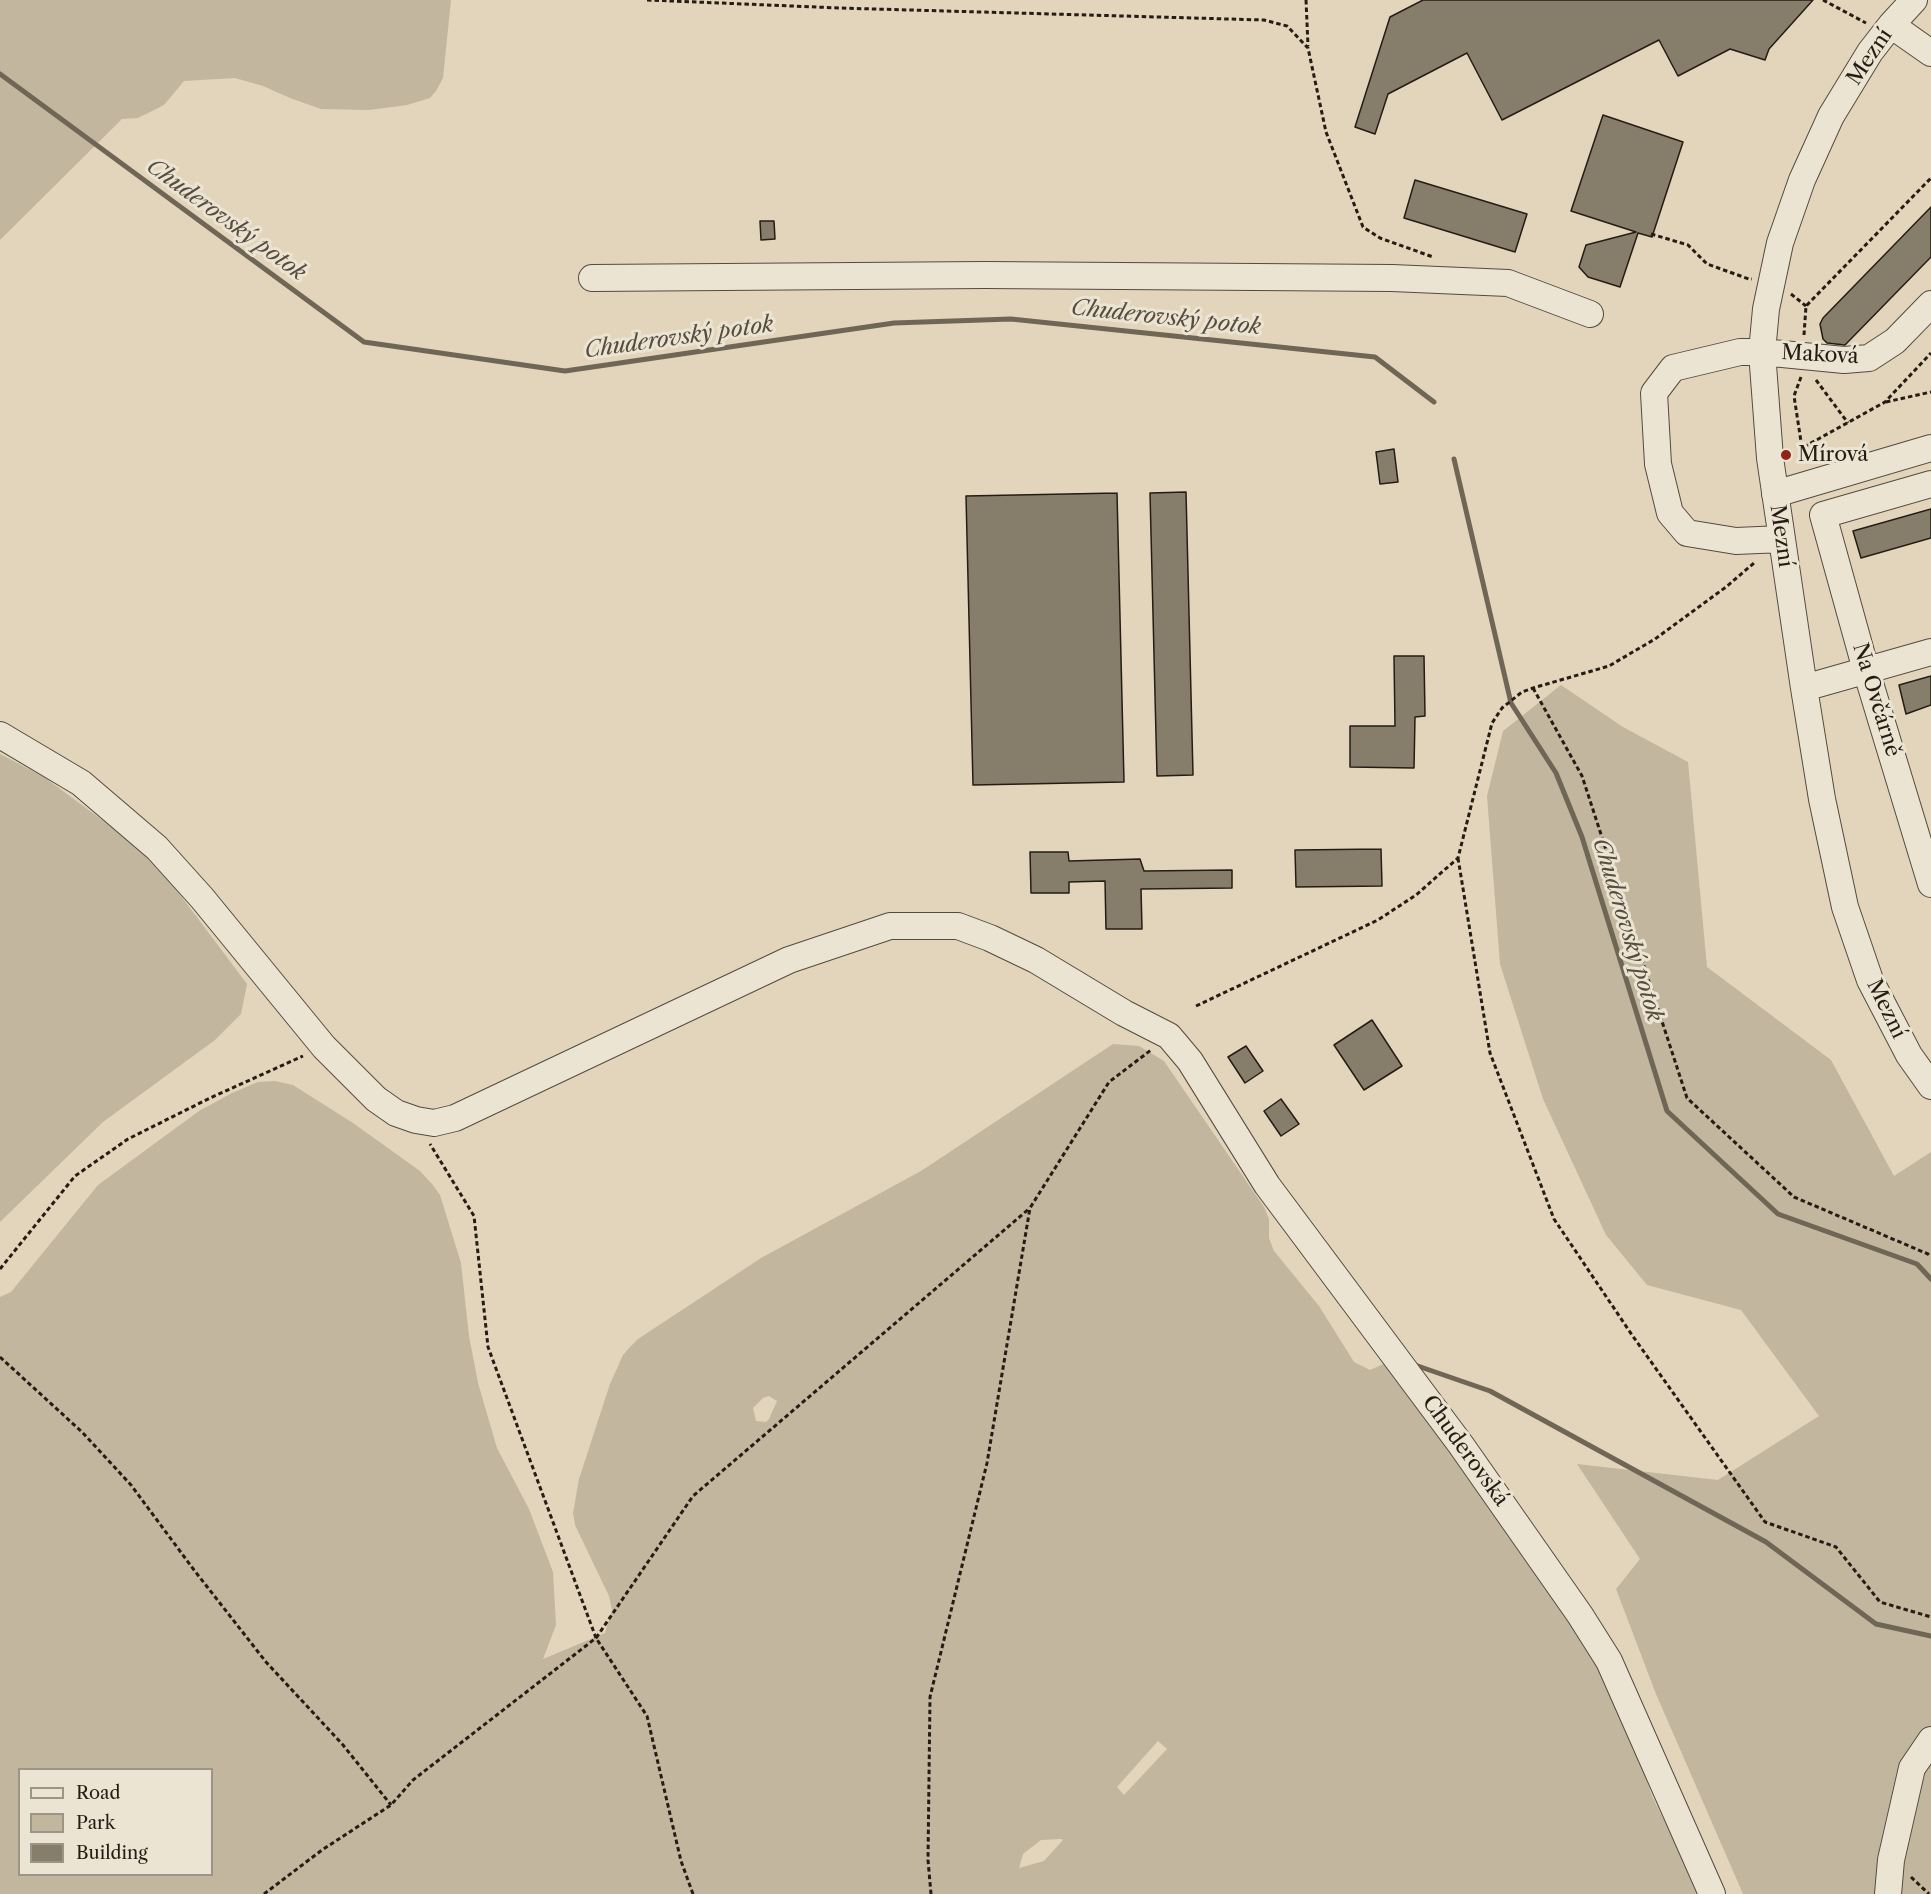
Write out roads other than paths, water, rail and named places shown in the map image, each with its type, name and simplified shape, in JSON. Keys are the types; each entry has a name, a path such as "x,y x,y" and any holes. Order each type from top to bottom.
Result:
{"street":[{"name":"Mezní","path":"1914,0 1870,52 1831,116 1802,180 1780,243 1766,309 1762,352 1775,494 1804,688 1822,799 1845,907 1870,980 1909,1055 1931,1086"},
{"path":"1888,28 1931,53"},
{"path":"592,278 985,275 1392,278 1508,283 1590,314"},
{"name":"Maková","path":"1782,539 1736,541 1687,533 1670,513 1658,464 1654,393 1673,368 1740,352 1762,352 1804,361 1869,358 1895,341 1931,304"},
{"path":"1775,494 1931,448"},
{"name":"Na Ovčárně","path":"1931,484 1823,515 1866,670 1922,821 1931,884"},
{"path":"1804,688 1931,652"},
{"name":"Chuderovská","path":"0,735 81,783 157,848 202,897 324,1047 376,1099 396,1113 416,1120 434,1123 455,1118 789,960 890,926 958,926 990,938 1036,960 1124,1013 1169,1036 1190,1061 1267,1185 1461,1445 1580,1615 1609,1661 1712,1894"},
{"path":"1888,1894 1891,1860 1912,1768 1931,1740"}],"waterway":[{"name":"Chuderovský potok","path":"0,74 364,342 565,371 894,323 1011,319 1375,357 1434,402"},
{"name":"Chuderovský potok","path":"1454,459 1511,703 1556,773 1582,837 1667,1111 1778,1214 1917,1264 1931,1279"},
{"path":"1412,1364 1490,1391 1766,1542 1876,1624 1931,1636"}],"place":[{"name":"Mírová","path":"1786,455"}]}
